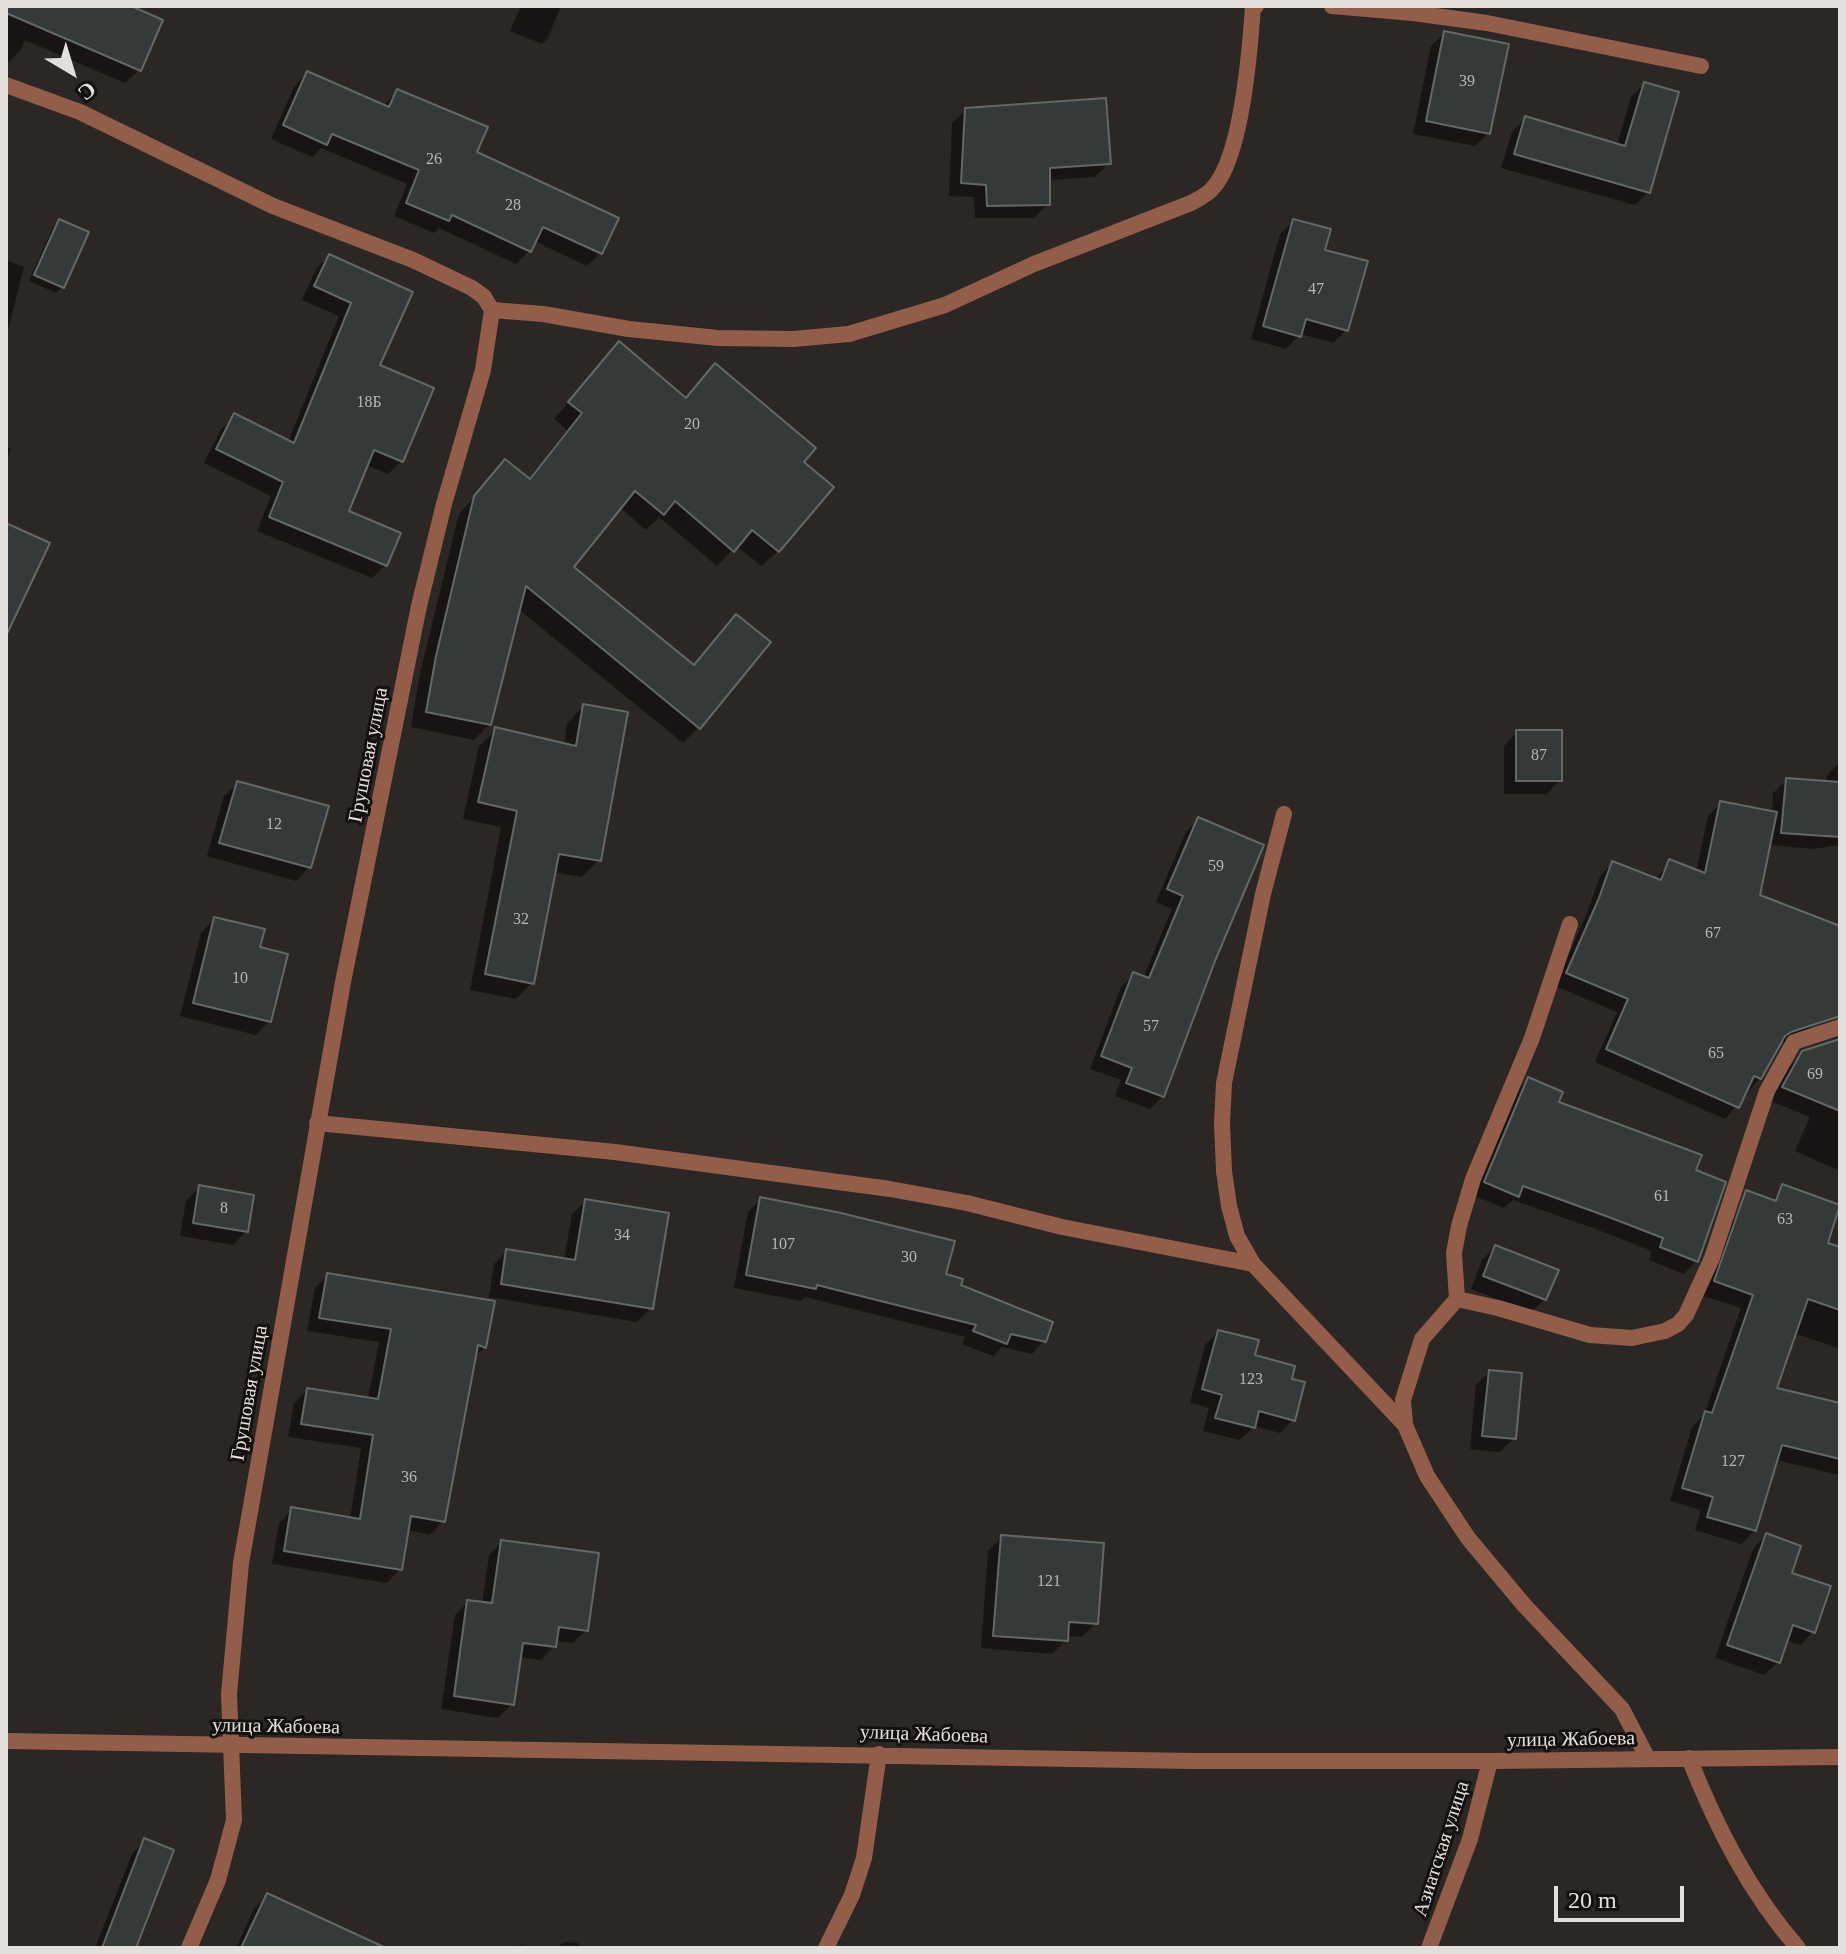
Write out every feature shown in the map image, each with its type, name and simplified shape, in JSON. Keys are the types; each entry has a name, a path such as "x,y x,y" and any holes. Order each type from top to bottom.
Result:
{"street":[{"path":"6,85 80,112 273,206 425,265 472,288 484,297 492,310 718,338 793,339 860,331 945,305 1034,264 1191,203 1212,190 1225,171 1235,136 1254,6"},
{"path":"1332,6 1487,23 1701,66"},
{"name":"Грушовая улица","path":"189,1948 218,1880 234,1820 229,1694 241,1563 317,1123 419,606 444,504 483,370 492,310"},
{"path":"1284,814 1259,909 1224,1083 1222,1123 1229,1206 1237,1236 1253,1264 1405,1425"},
{"path":"1570,924 1532,1038 1473,1179 1454,1253 1457,1299 1422,1339 1403,1400 1405,1425 1427,1476 1468,1538 1524,1605 1622,1709 1648,1759"},
{"path":"1457,1299 1590,1335 1632,1338 1665,1331 1678,1324 1686,1315 1712,1258 1767,1091 1794,1042 1840,1027"},
{"path":"317,1123 615,1152 890,1189 967,1203 1062,1227 1253,1264"},
{"name":"улица Жабоева","path":"6,1741 1222,1762 1840,1757"},
{"path":"826,1948 852,1895 864,1858 879,1754"},
{"path":"1689,1758 1708,1806 1741,1870 1798,1948"},
{"name":"Азиатская улица","path":"1429,1948 1470,1839 1490,1761"}],"building":[{"path":"6,6 131,6 163,20 141,71 6,13"},
{"path":"1444,31 1509,44 1490,134 1426,121"},
{"path":"307,71 389,107 397,89 488,127 477,152 619,218 602,254 543,227 531,252 452,215 449,221 406,203 419,170 332,134 327,145 283,125"},
{"path":"1644,82 1679,92 1650,193 1514,154 1525,116 1625,146"},
{"path":"1106,98 1111,164 1050,168 1050,205 987,206 986,185 961,183 965,108"},
{"path":"59,219 89,232 64,288 34,275"},
{"path":"1293,219 1331,229 1325,250 1368,261 1348,331 1306,319 1301,337 1263,326"},
{"path":"329,254 413,292 380,365 434,388 403,462 374,450 349,511 401,533 387,566 269,517 283,482 216,449 234,413 294,443 351,303 314,286"},
{"path":"619,341 686,398 715,363 816,448 804,462 834,487 779,552 752,530 734,552 675,501 664,515 635,491 574,567 694,665 736,614 771,642 700,729 526,586 491,725 426,712 474,496 505,459 530,479 582,413 568,402"},
{"path":"6,523 50,543 6,636"},
{"path":"583,704 628,712 601,861 559,854 534,984 485,974 517,811 478,802 495,727 576,746"},
{"path":"1516,730 1562,730 1562,781 1516,781"},
{"path":"1786,778 1840,782 1840,837 1781,833"},
{"path":"237,781 329,806 311,868 219,843"},
{"path":"1720,801 1777,812 1760,895 1840,926 1840,1016 1785,1036 1761,1079 1754,1076 1739,1108 1606,1049 1628,999 1566,973 1612,861 1661,880 1669,859 1705,873"},
{"path":"1198,817 1264,845 1215,961 1164,1097 1126,1083 1132,1068 1101,1056 1133,972 1149,978 1183,896 1167,889"},
{"path":"214,917 265,929 260,947 288,954 271,1022 193,1003"},
{"path":"1840,1039 1840,1111 1782,1087 1802,1051"},
{"path":"1528,1077 1563,1092 1559,1102 1702,1155 1696,1170 1726,1182 1698,1262 1660,1247 1663,1238 1606,1216 1523,1186 1519,1197 1484,1182"},
{"path":"1782,1184 1840,1205 1828,1243 1840,1247 1840,1310 1808,1299 1777,1388 1840,1403 1840,1459 1782,1445 1756,1531 1707,1517 1713,1497 1682,1488 1705,1411 1712,1413 1753,1295 1714,1281 1746,1190 1776,1201"},
{"path":"199,1185 254,1195 248,1232 193,1223"},
{"path":"760,1197 955,1241 946,1274 963,1279 961,1285 1053,1322 1046,1342 1011,1334 1007,1344 973,1331 976,1325 817,1285 816,1289 746,1275"},
{"path":"585,1199 669,1213 653,1309 501,1284 506,1249 575,1260"},
{"path":"1495,1245 1559,1270 1546,1300 1483,1276"},
{"path":"327,1273 495,1301 486,1348 478,1345 445,1522 411,1516 402,1570 284,1551 291,1507 360,1519 373,1435 301,1424 307,1388 378,1399 391,1329 319,1318"},
{"path":"1218,1330 1259,1340 1255,1355 1295,1366 1292,1379 1305,1382 1295,1421 1259,1411 1255,1428 1215,1418 1222,1395 1202,1389"},
{"path":"1489,1370 1522,1373 1516,1439 1482,1436"},
{"path":"1766,1533 1801,1546 1792,1573 1831,1586 1815,1633 1793,1625 1780,1663 1727,1645"},
{"path":"1001,1535 1104,1543 1098,1624 1069,1622 1068,1641 993,1636"},
{"path":"501,1540 599,1553 588,1631 559,1627 556,1647 523,1643 514,1705 454,1696 467,1600 492,1603"},
{"path":"144,1838 174,1850 136,1948 102,1948"},
{"path":"267,1893 386,1948 241,1948"}]}
